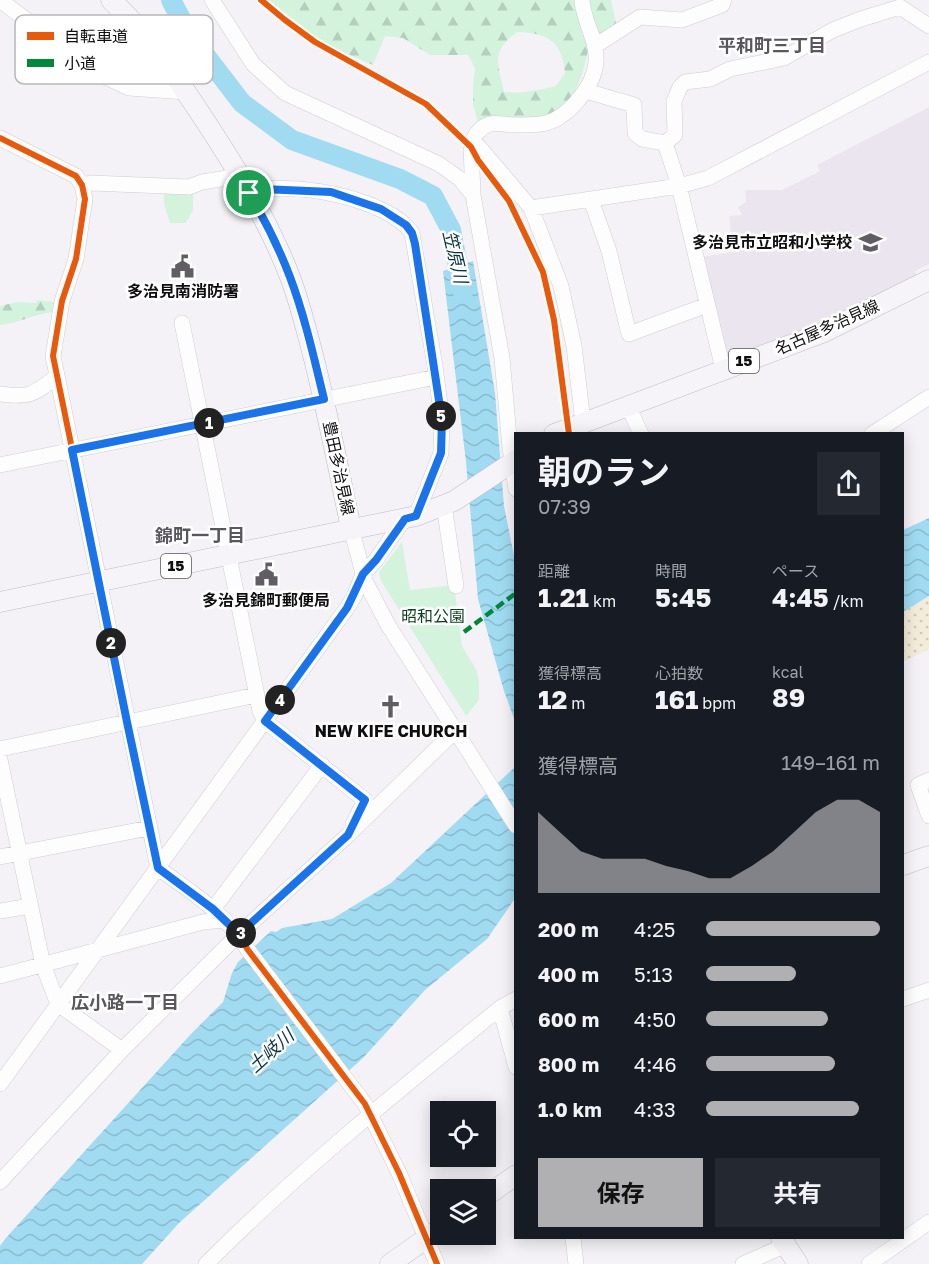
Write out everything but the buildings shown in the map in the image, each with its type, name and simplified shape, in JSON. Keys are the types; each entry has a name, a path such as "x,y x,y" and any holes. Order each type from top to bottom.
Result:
{"main road":[{"name":"豊田多治見線","path":"111,0 130,9"},
{"name":"豊田多治見線","path":"181,84 245,185 275,242 290,278 304,321 324,399 351,528"},
{"name":"名古屋多治見線","path":"559,432 822,333 929,279"},
{"name":"15","path":"0,602 411,517 449,503 512,463"},
{"path":"904,866 929,856"},
{"path":"496,1189 514,1176"},
{"path":"390,1264 430,1235"},
{"path":"784,1241 798,1264"}],"street":[{"path":"0,0 20,15"},
{"path":"212,0 253,64 285,93 439,164 460,179 473,195"},
{"path":"512,463 502,358 473,195 471,147 479,130 490,124 544,123 568,110 586,91 596,63 595,46 582,10 582,0"},
{"path":"595,46 640,17 682,20 722,5 724,0"},
{"path":"586,91 634,105 635,133 642,140 665,143 675,135 674,101 680,87 685,82 710,79 730,69 784,57 832,30 903,4 929,26"},
{"path":"531,208 679,186 708,178 929,62"},
{"path":"120,84 129,88 186,92"},
{"path":"0,138 76,176 82,185 85,199 76,259 63,301 53,357 158,868 213,909 239,934 248,950 367,1109 430,1228"},
{"path":"473,140 531,208 561,286 574,346 583,422"},
{"path":"665,143 679,186 723,369"},
{"path":"0,1084 347,608 363,574 411,517 441,453 442,420 436,377 415,244 412,233 406,225 381,209 331,192 262,189 245,185 202,182 189,187 91,183 82,185"},
{"path":"591,200 609,251 629,334 707,305"},
{"path":"182,323 260,711 265,721 365,800 348,835"},
{"path":"0,394 13,396 34,394 56,377"},
{"path":"0,465 436,377"},
{"path":"875,432 929,397"},
{"path":"628,406 640,432"},
{"path":"449,503 456,586"},
{"path":"351,528 363,574 388,625 514,823"},
{"path":"0,748 256,695"},
{"path":"0,1182 122,1050 239,934 458,735"},
{"path":"0,760 43,964 57,1004 122,1050"},
{"path":"213,909 322,765"},
{"path":"929,780 918,785 929,816"},
{"path":"0,857 149,828"},
{"path":"0,911 30,906"},
{"path":"0,976 203,922 225,920"},
{"path":"904,999 929,990"},
{"path":"206,1264 367,1109 500,1008 514,1000"},
{"path":"500,1008 514,1059"},
{"path":"904,1238 929,1222"},
{"path":"573,1239 576,1264"},
{"path":"869,1264 902,1239"},
{"path":"743,1264 784,1241"},
{"path":"435,1245 438,1264"}],"shaded area":[{"name":"多治見市立昭和小学校","path":"929,107 929,264 915,271 917,276 817,326 730,358 727,355 701,257 733,252 729,216 742,215 738,207 746,202 745,190 782,190 820,171 817,165"}],"green space":[{"path":"269,0 611,0 616,23 607,33 590,41 580,79 569,101 549,116 535,119 478,121 473,105 475,68 468,55 430,55 403,38 385,36 373,65 324,44","holes":["517,32 545,37 557,46 561,53 565,73 556,86 524,92 504,92 498,66 499,52 508,39"]},
{"path":"164,192 193,193 193,210 186,223 170,223 164,204"},
{"path":"37,300 55,302 54,312 0,325 0,306 17,302 36,303"},
{"name":"昭和公園","path":"402,542 410,590 454,585 462,646 477,671 479,682 479,700 466,716 381,581 379,572"}],"sand":[{"path":"929,596 929,649 904,662 904,611"}],"water":[{"path":"473,261 495,393 504,506 514,556 514,718 478,599 466,462 443,271"},
{"path":"929,518 929,596 904,611 904,530"},
{"name":"土岐川","path":"514,768 514,900 487,939 425,990 363,1058 179,1223 142,1264 0,1264 0,1246 5,1239 190,1035 223,1002 238,962 271,931 276,932 282,928 332,919 391,883"}],"waterway":[{"name":"笠原川","path":"171,0 179,15"},
{"name":"笠原川","path":"213,65 242,103 292,140 400,179 433,196 451,230 463,292"}],"marked path":[{"path":"464,632 514,594"}],"cycle path":[{"path":"261,0 315,42 426,104 471,147 509,201 543,272 554,320 569,432"},
{"path":"0,138 76,176 82,185 85,199 76,259 62,301 53,356 158,868 207,904 230,925 365,1104 399,1173 437,1264"}],"place":[{"name":"多治見市立昭和小学校","path":"870,242"},
{"name":"多治見南消防署","path":"183,266"},
{"name":"多治見錦町郵便局","path":"266,575"},
{"name":"NEW KIFE CHURCH","path":"391,706"}],"district":[{"name":"平和町三丁目","path":"772,46"},
{"name":"錦町一丁目","path":"200,536"},
{"name":"広小路一丁目","path":"125,1003"}],"route":[{"path":"262,189 331,192 381,209 406,225 412,233 415,244 442,420 441,453 416,516 405,519 376,560 363,574 347,608 265,721 365,800 348,835 239,934 213,909 158,868 72,450 324,399 304,321 290,278 275,242 249,193 262,189"}]}
